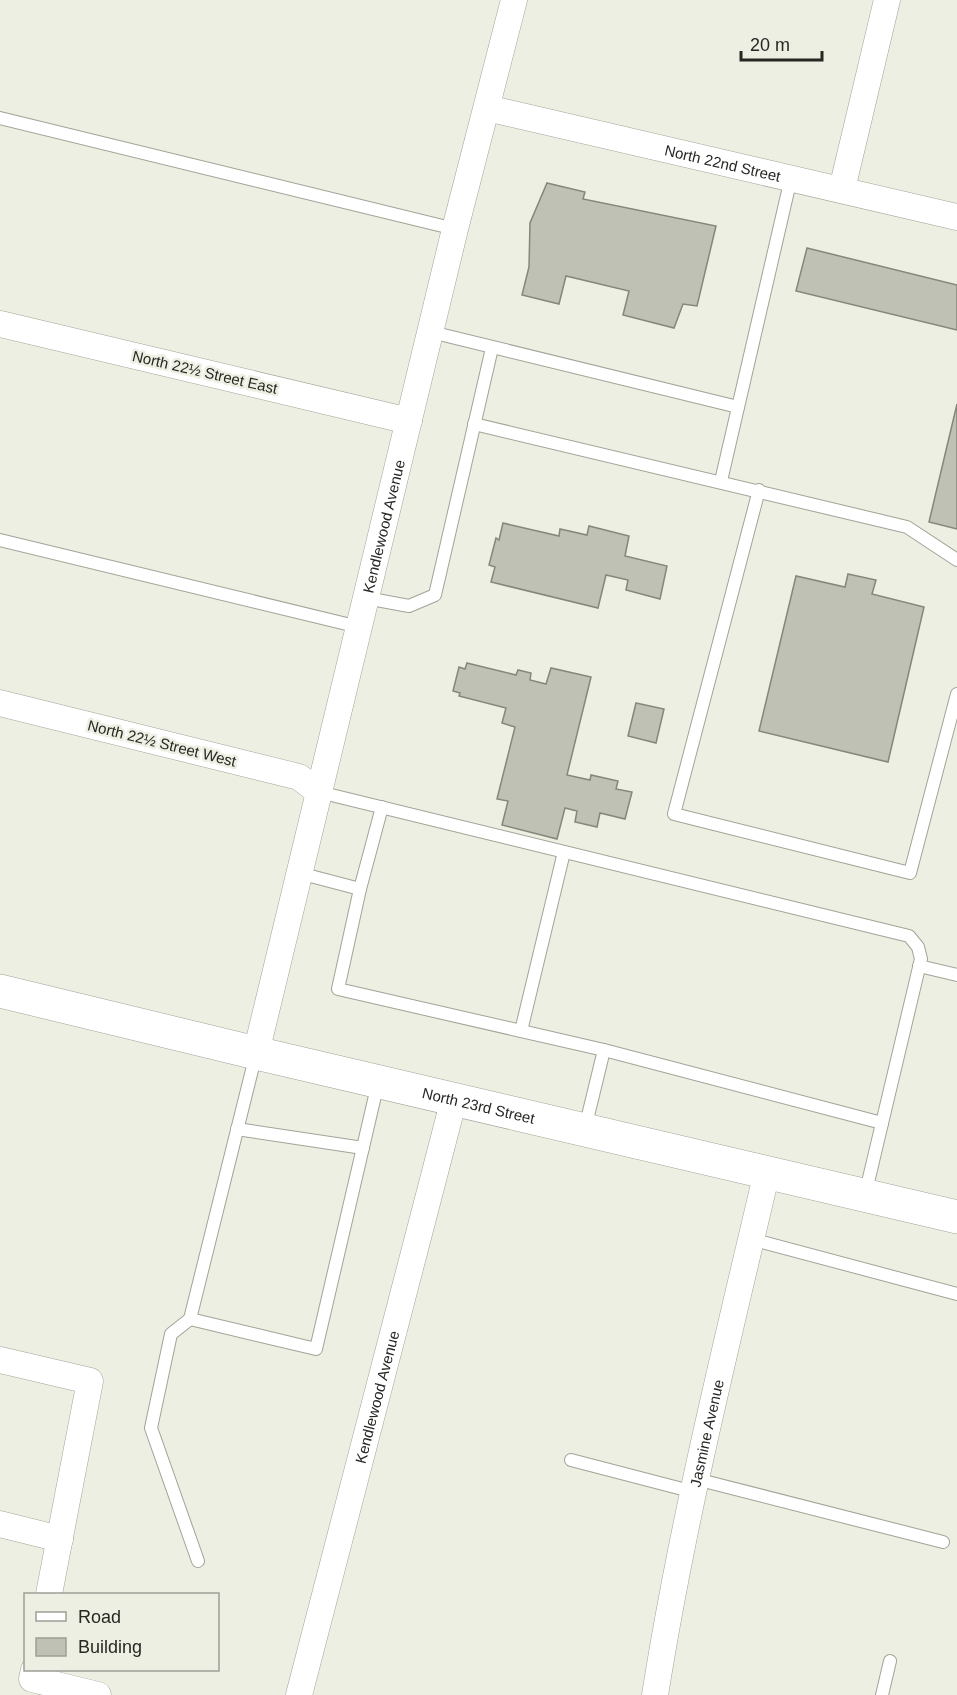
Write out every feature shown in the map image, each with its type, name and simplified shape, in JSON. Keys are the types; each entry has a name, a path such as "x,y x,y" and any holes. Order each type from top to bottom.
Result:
{"main road":[{"name":"North 23rd Street","path":"0,991 957,1217"}],"street":[{"name":"Kendlewood Avenue","path":"256,1053 455,229 514,0"},
{"path":"842,189 887,0"},
{"name":"North 22nd Street","path":"487,108 957,217"},
{"name":"North 22½ Street East","path":"0,324 409,421"},
{"name":"North 22½ Street West","path":"0,703 299,777 319,792"},
{"name":"Kendlewood Avenue","path":"299,1695 454,1099"},
{"name":"Jasmine Avenue","path":"655,1695 670,1603 695,1485 767,1173"},
{"path":"0,1360 90,1381 49,1593"},
{"path":"0,1524 60,1539"},
{"path":"34,1671 33,1678 98,1695"}],"lane":[{"path":"0,118 455,229"},
{"path":"722,481 792,178"},
{"path":"431,332 738,407"},
{"path":"366,598 409,606 435,595 492,348"},
{"path":"474,424 722,481 907,527 957,560"},
{"path":"759,490 674,814 910,873 957,694"},
{"path":"0,540 359,627"},
{"path":"319,792 909,936 918,946 921,959 865,1196"},
{"path":"382,807 360,889 338,989 604,1050 882,1123"},
{"path":"521,1031 564,852"},
{"path":"299,873 360,889"},
{"path":"919,966 957,975"},
{"path":"585,1130 604,1050"},
{"path":"198,1561 151,1428 171,1334 190,1319 256,1053"},
{"path":"190,1319 316,1349 378,1081"},
{"path":"237,1129 363,1148"},
{"path":"751,1239 957,1294"},
{"path":"571,1460 695,1485 943,1542"},
{"path":"882,1695 890,1661"}],"building":[{"path":"547,183 585,192 583,199 716,226 697,306 683,304 674,328 623,315 629,291 566,276 559,304 522,295 529,267 530,223"},
{"path":"807,248 957,285 957,330 796,291"},
{"path":"957,404 957,529 929,522"},
{"path":"503,523 559,536 560,529 587,535 589,526 629,536 625,556 667,566 660,599 626,590 628,580 606,575 598,608 491,582 495,567 489,565 496,538 499,540"},
{"path":"848,574 876,580 872,594 924,607 888,762 759,731 796,576 845,587"},
{"path":"467,663 516,675 518,670 531,673 530,680 546,684 551,668 591,677 567,775 590,780 591,775 618,781 616,789 632,792 625,819 600,813 597,827 575,822 577,811 565,808 557,839 502,825 508,801 497,799 515,727 502,723 506,708 459,696 460,693 453,691 459,667 465,669"},
{"path":"636,703 664,709 656,743 628,736"}]}
